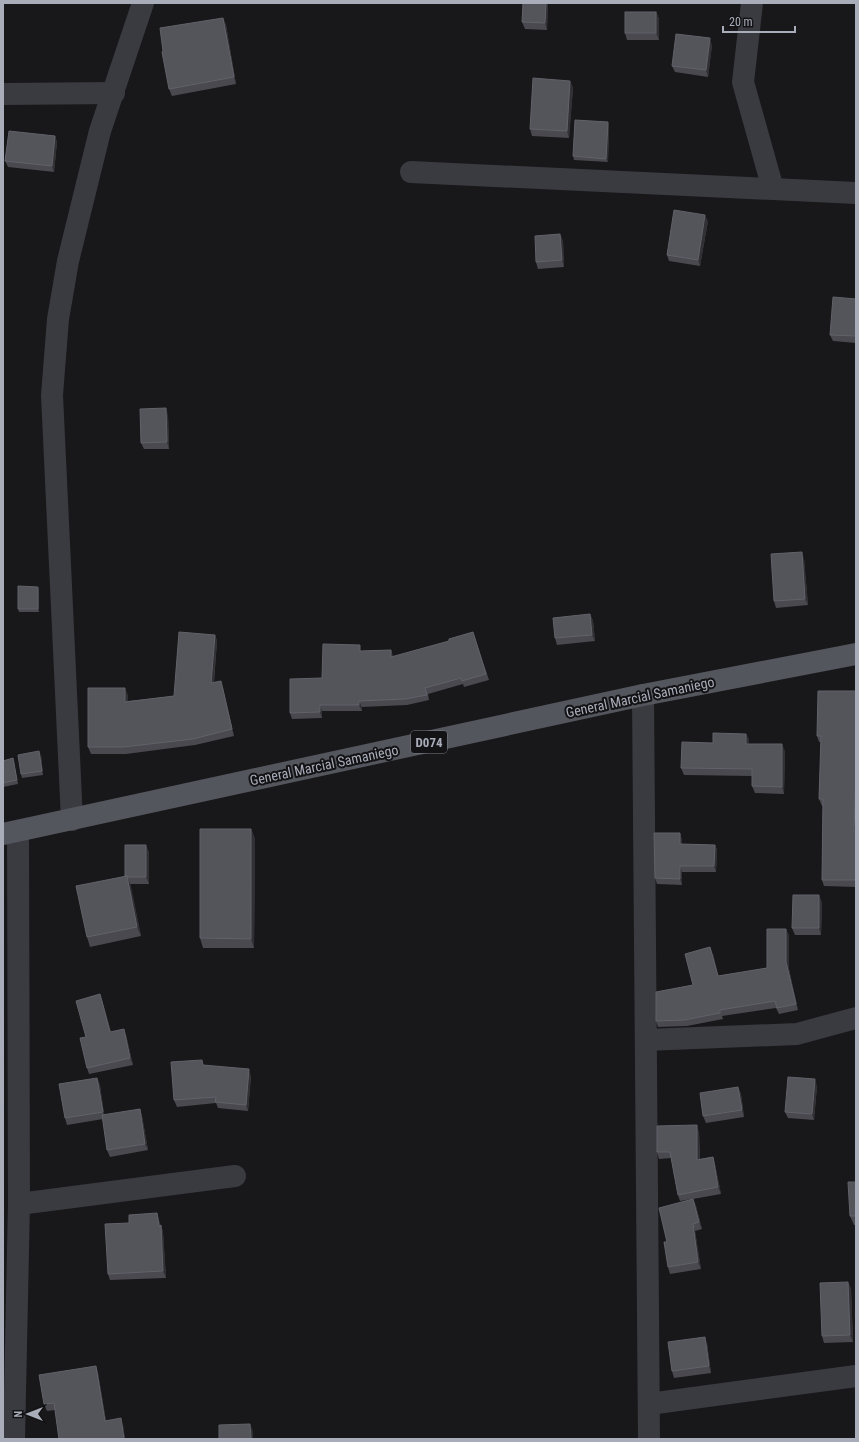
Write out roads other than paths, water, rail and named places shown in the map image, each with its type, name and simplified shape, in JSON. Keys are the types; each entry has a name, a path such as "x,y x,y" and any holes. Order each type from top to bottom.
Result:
{"main road":[{"name":"General Marcial Samaniego","path":"11,833 643,695 856,654"}],"street":[{"path":"72,820 52,395 58,319 68,261 100,131 144,3"},
{"path":"752,3 743,82 773,189"},
{"path":"3,94 114,93"},
{"path":"411,172 856,193"},
{"path":"643,695 649,1439"},
{"path":"11,833 19,1204 14,1439"},
{"path":"646,1040 797,1034 856,1018"},
{"path":"19,1204 235,1176"},
{"path":"649,1404 856,1376"}]}
